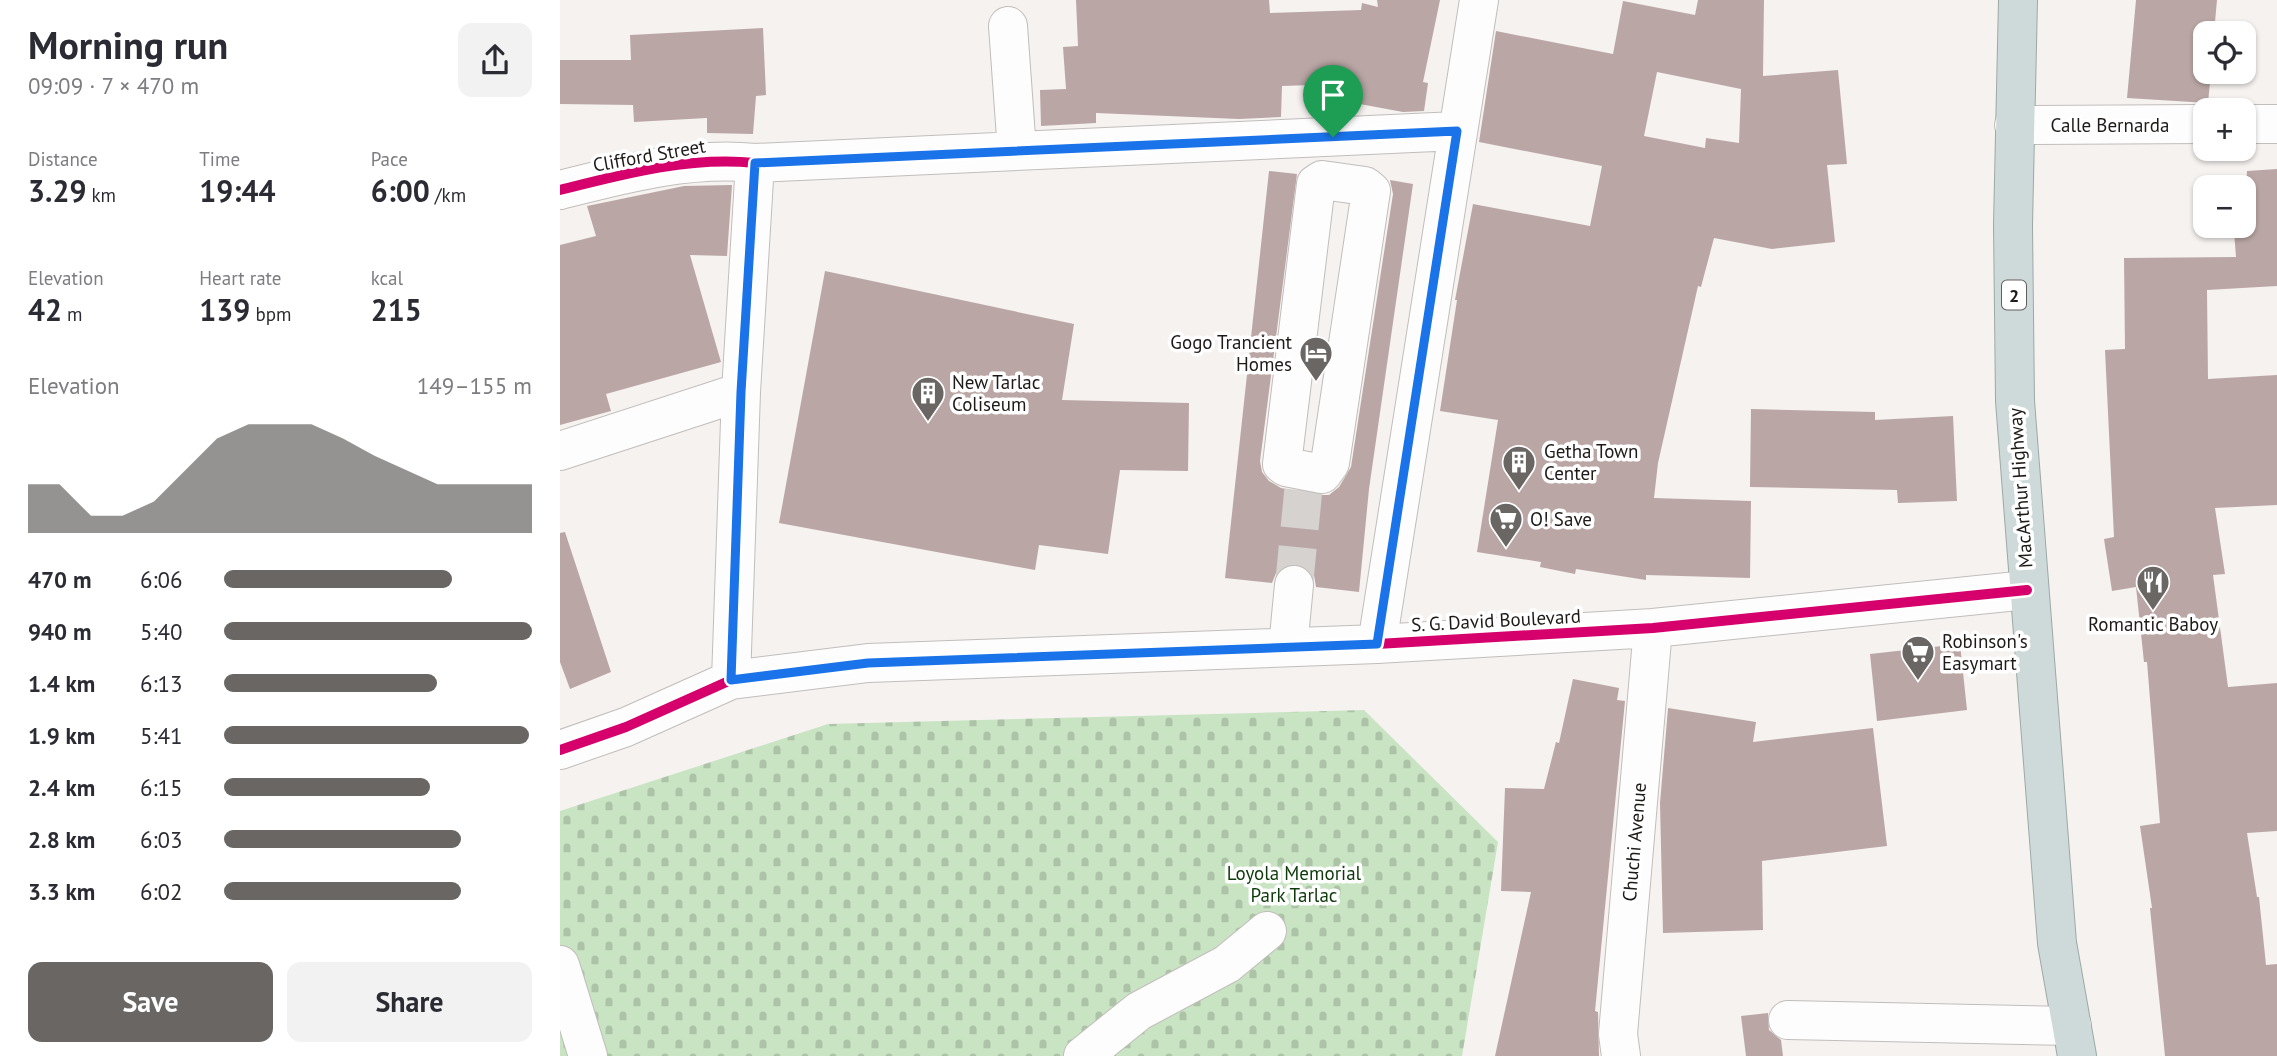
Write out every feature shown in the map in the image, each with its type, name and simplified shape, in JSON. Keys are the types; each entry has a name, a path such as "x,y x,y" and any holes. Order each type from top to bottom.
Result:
{"highway":[{"name":"MacArthur Highway","path":"2018,0 2014,125 2015,401 2027,590 2057,943 2074,1041"}],"street":[{"path":"1377,644 1479,0"},
{"path":"1007,26 1017,151"},
{"name":"Calle Bernarda","path":"2014,125 2193,124"},
{"path":"2256,124 2277,124"},
{"name":"Clifford Street","path":"560,190 684,164 727,160 755,163 1457,131"},
{"path":"1333,137 1339,181"},
{"path":"731,680 741,392 755,163"},
{"path":"1322,180 1339,181 1365,186 1371,191 1330,464 1322,474 1305,477 1282,464 1316,184 1322,180"},
{"path":"560,451 741,392"},
{"path":"1287,647 1294,585"},
{"name":"S. G. David Boulevard","path":"560,750 626,727 731,680 868,663 1377,644 1653,628 2027,590"},
{"name":"Chuchi Avenue","path":"1621,1056 1618,1034 1653,628"},
{"path":"1083,1056 1139,1011 1227,964 1267,932"},
{"path":"560,965 588,1056"},
{"path":"1788,1020 2074,1041"}],"green space":[{"name":"Loyola Memorial Park Tarlac","path":"1364,710 1498,842 1462,1056 560,1056 560,811 828,724"}],"building":[{"path":"1076,0 1269,0 1270,13 1361,10 1362,3 1378,7 1377,0 1440,0 1423,82 1428,83 1424,111 1403,112 1338,100 1342,84 1282,86 1281,117 1239,119 1096,113 1096,123 1041,126 1040,90 1066,89 1063,47 1078,46"},
{"path":"1698,0 1764,0 1763,76 1838,70 1847,164 1827,165 1835,242 1772,249 1714,238 1701,287 1698,286 1658,463 1654,498 1751,501 1750,578 1646,575 1646,580 1576,569 1575,574 1540,567 1541,562 1477,552 1498,420 1440,411 1455,300 1473,204 1590,226 1602,166 1479,142 1496,31 1613,54 1623,1 1695,15","holes":["1657,72 1741,89 1739,143 1706,138 1705,148 1644,136"]},
{"path":"2136,0 2217,0 2215,21 2193,21 2193,84 2210,84 2208,98 2193,98 2193,102 2127,98"},
{"path":"763,28 766,95 756,96 753,134 707,133 707,118 634,122 633,105 560,104 560,60 631,60 630,35"},
{"path":"2277,169 2277,286 2207,290 2208,379 2277,375 2277,505 2215,508 2225,574 2213,575 2228,687 2277,683 2277,831 2247,833 2259,897 2266,965 2277,964 2277,1056 2165,1056 2152,908 2140,826 2160,823 2147,662 2144,662 2136,587 2112,591 2104,539 2114,537 2105,350 2125,349 2124,258 2236,257 2235,238 2256,238 2256,175 2247,175 2247,171"},
{"path":"1269,171 1297,174 1260,461 1262,472 1269,481 1281,488 1318,495 1329,495 1339,487 1351,467 1393,194 1390,180 1413,184 1369,489 1359,592 1316,587 1314,575 1297,563 1284,565 1276,573 1272,583 1225,578"},
{"path":"732,185 727,256 690,255 721,362 606,394 611,411 560,425 560,245 596,236 587,206 684,186"},
{"name":"New Tarlac Coliseum","path":"825,271 1074,324 1062,400 1189,403 1188,471 1120,470 1108,554 1039,545 1035,570 779,523"},
{"path":"1751,409 1875,412 1875,420 1953,416 1957,501 1898,503 1897,490 1750,487"},
{"path":"565,532 611,672 570,689 560,662 560,533"},
{"name":"Robinson's Easymart","path":"1960,644 1967,710 1877,721 1870,654"},
{"path":"1573,679 1619,688 1617,700 1625,701 1595,1011 1598,1012 1599,1056 1495,1056 1531,892 1501,891 1505,788 1544,789 1556,742 1559,743"},
{"path":"1668,708 1756,722 1753,742 1873,728 1887,846 1762,861 1763,930 1663,933 1660,803"},
{"path":"1768,1013 1769,1030 1781,1040 1783,1056 1746,1056 1741,1016"}],"tunnel":[{"path":"1294,585 1304,483"}],"cycle path":[{"path":"560,190 657,168 706,162 755,163 1457,131"},
{"path":"560,750 626,727 731,680 868,663 1377,644 1653,628 2027,590"}],"place":[{"name":"Gogo Trancient Homes","path":"1316,383"},
{"name":"New Tarlac Coliseum","path":"928,423"},
{"name":"Getha Town Center","path":"1519,492"},
{"name":"O! Save","path":"1506,549"},
{"name":"Romantic Baboy","path":"2153,612"},
{"name":"Robinson's Easymart","path":"1918,682"}],"route":[{"path":"1457,131 1377,644 868,663 731,680 741,392 755,163 1333,137 1457,131"}]}
